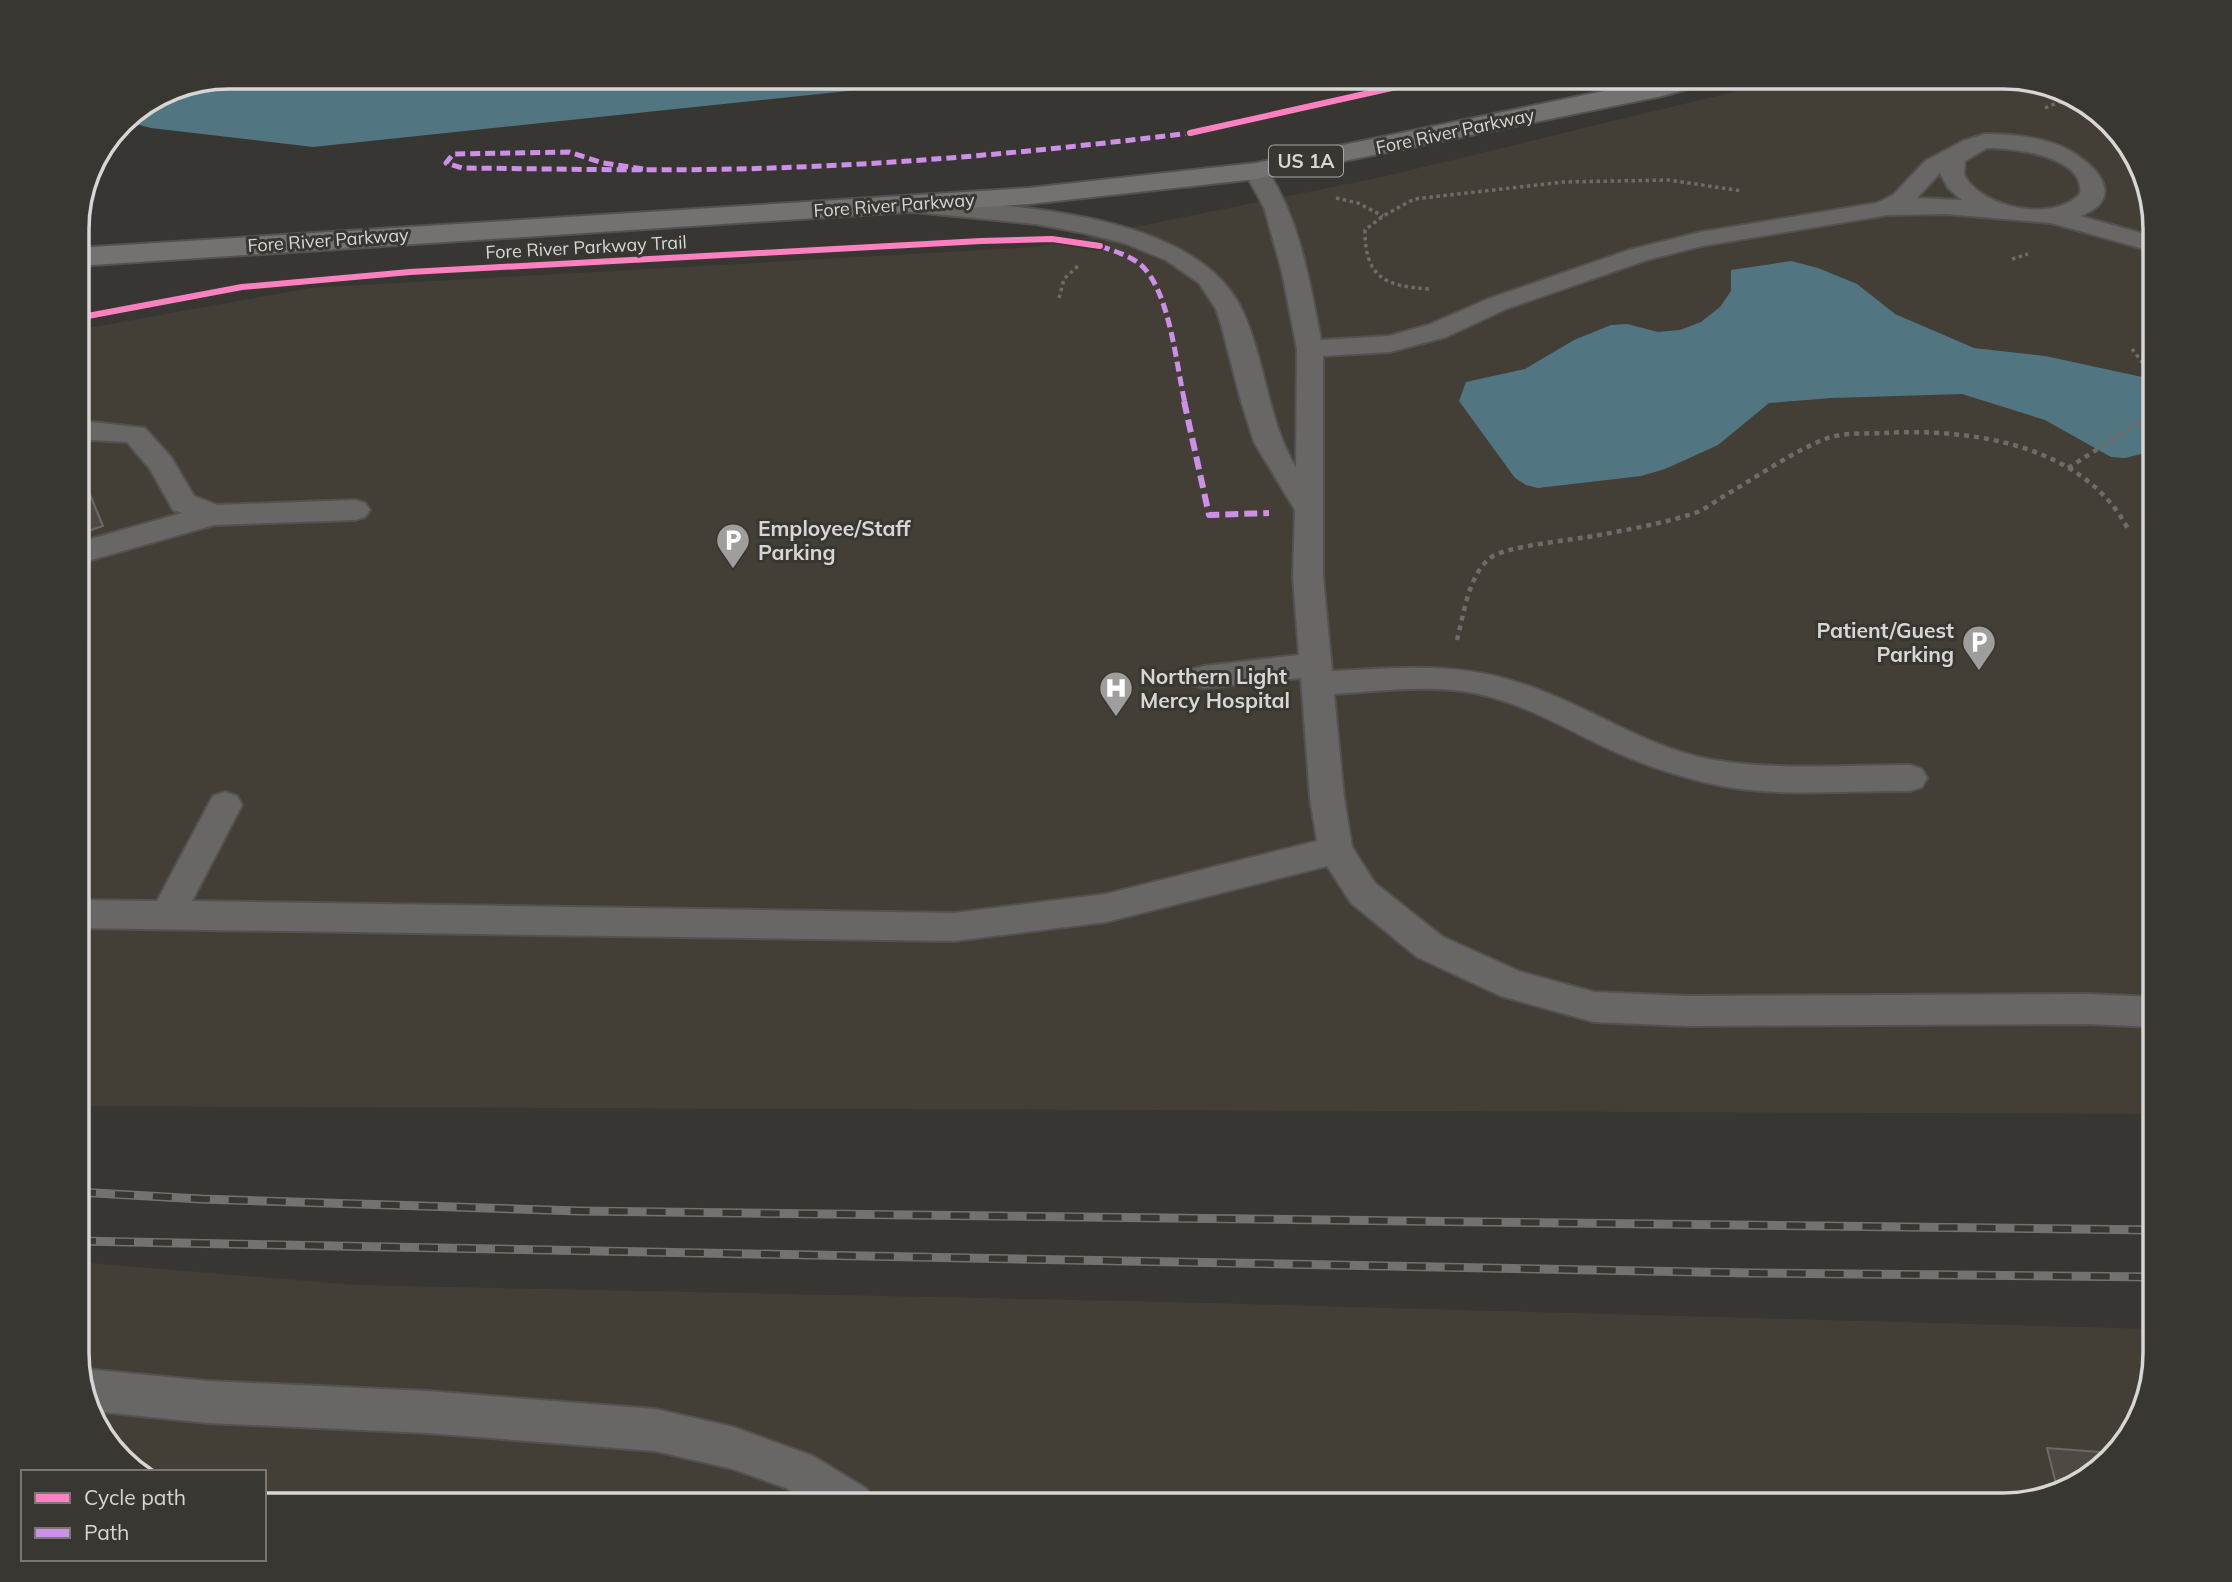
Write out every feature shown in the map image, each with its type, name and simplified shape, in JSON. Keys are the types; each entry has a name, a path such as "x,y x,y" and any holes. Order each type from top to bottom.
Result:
{"main road":[{"name":"Fore River Parkway","path":"90,256 1029,196 1256,170 1657,89"}],"lane":[{"path":"1310,349 1390,344 1437,331 1497,304 1638,256 1702,239 1871,212 1902,200 1933,166 1977,143 2004,141 2045,148 2071,160 2088,176 2093,187 2092,197 2084,206 2054,216"},
{"path":"1956,153 1950,163 1952,176 1961,188 1978,200 2022,215"},
{"path":"1256,170 1276,207 1295,272 1310,349 1308,577 1327,798 1335,849 1363,893 1430,947 1514,985 1594,1007 1688,1011 2087,1009 2143,1011"},
{"path":"904,204 1104,228 1151,243 1183,259 1214,281 1229,307 1264,430 1282,468 1309,509"},
{"path":"1886,206 2054,216 2143,242"},
{"path":"90,432 135,434 161,464 183,503 214,515"},
{"path":"90,550 214,515 355,510"},
{"path":"1204,677 1316,674 1448,677 1486,684 1516,694 1667,760 1707,771 1751,776 1910,778"},
{"path":"167,915 225,805"},
{"path":"90,914 954,927 1106,908 1335,849"},
{"path":"95,1391 208,1402 427,1412 655,1430 733,1448 798,1471 833,1493"}],"path":[{"path":"1434,289 1409,288 1385,281 1370,270 1364,250 1366,230 1383,216 1414,199 1564,182 1669,180 1753,192"},
{"path":"1336,198 1358,203 1383,216"},
{"path":"1059,298 1059,288 1065,277 1082,261"},
{"path":"2132,349 2143,363"},
{"path":"2068,468 2143,420"},
{"path":"1456,647 1473,582 1491,557 1529,545 1661,523 1694,514 1821,440 1853,435 1957,432 2015,444 2068,468 2094,485 2120,510 2129,531"}],"shaded area":[{"name":"Northern Light Mercy Hospital","path":"1745,89 2021,90 2064,104 2095,124 2108,137 2135,184 2142,211 2143,230 2143,1114 90,1106 90,328 311,288 1036,247 1382,177"},
{"path":"90,1263 356,1285 1170,1302 2143,1329 2142,1371 2128,1414 2108,1445 2095,1458 2048,1485 2002,1493 266,1493 266,1470 154,1470 137,1458 108,1423 94,1389 90,1362"}],"water":[{"path":"866,89 313,147 137,124 159,108 176,100 211,90"},
{"path":"1791,261 1818,268 1857,284 1895,314 1974,348 2045,356 2143,377 2143,454 2125,458 2111,457 2045,420 1962,394 1832,398 1769,403 1718,445 1665,469 1641,476 1538,488 1515,478 1459,401 1466,382 1525,369 1574,340 1611,325 1627,324 1658,332 1680,330 1701,322 1720,307 1731,291 1731,270"}],"building":[{"path":"90,494 103,526 90,530"},
{"path":"2047,1448 2101,1452 2080,1469 2055,1482"}],"railway":[{"path":"90,1193 201,1199 579,1211 2143,1230"},
{"path":"90,1241 1750,1273 2143,1277"}],"marked path":[{"path":"643,169 603,163 569,152 453,154 446,163 462,168 653,170 749,169 974,156 1190,133"},
{"path":"1100,246 1141,265 1158,291 1209,515 1269,513"}],"cycle path":[{"path":"1190,133 1387,89"},
{"name":"Fore River Parkway Trail","path":"90,316 242,287 410,272 981,241 1052,239 1100,246"}],"place":[{"name":"Employee/Staff Parking","path":"733,570"},
{"name":"Patient/Guest Parking","path":"1979,672"},
{"name":"Northern Light Mercy Hospital","path":"1116,718"}]}
